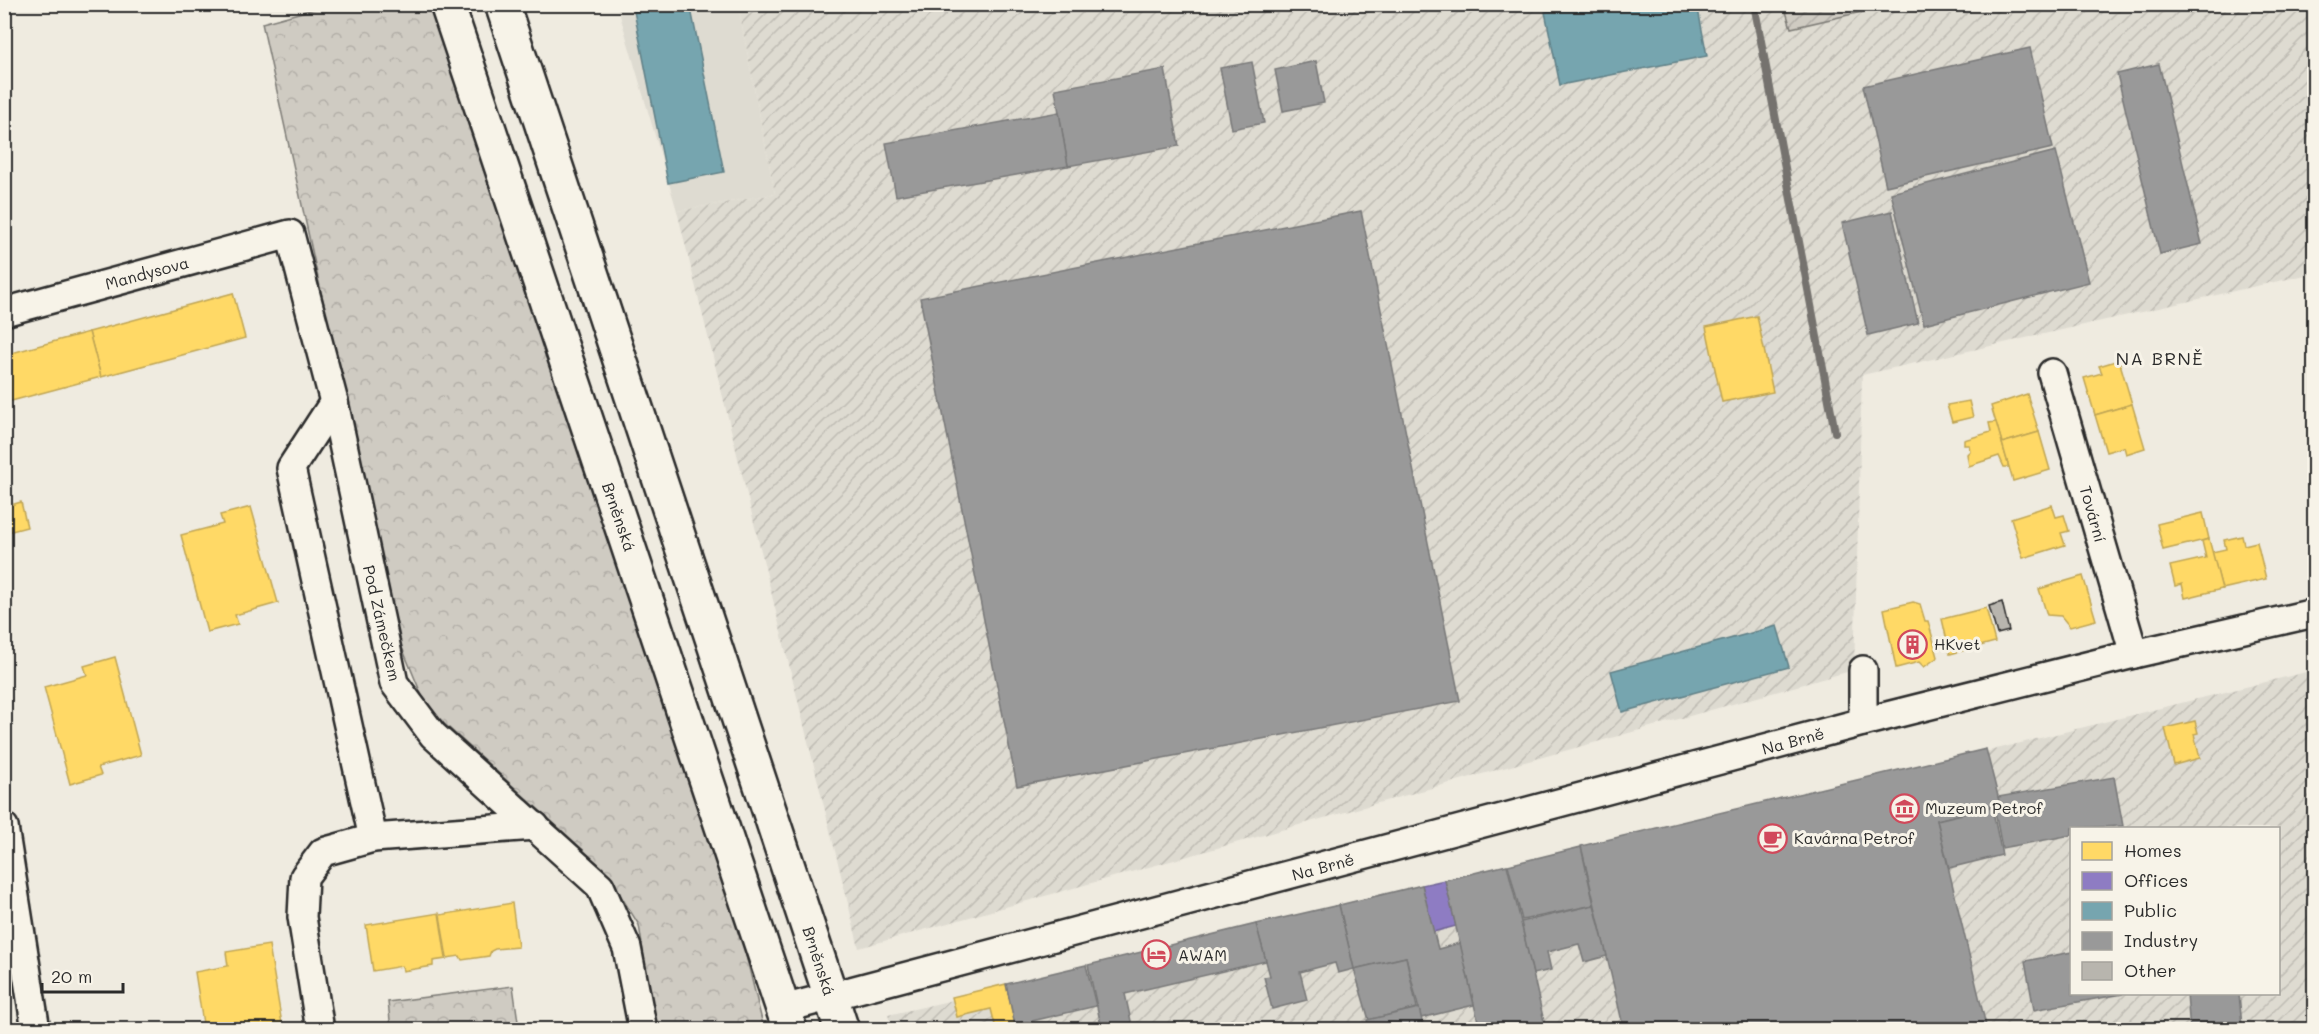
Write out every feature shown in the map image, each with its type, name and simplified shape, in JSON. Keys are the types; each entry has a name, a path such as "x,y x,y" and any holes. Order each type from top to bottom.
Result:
{"main road":[{"name":"Brněnská","path":"447,4 787,1019"},
{"name":"Brněnská","path":"502,4 842,1029"}],"street":[{"name":"Mandysova","path":"4,312 290,234"},
{"name":"Pod Zámečkem","path":"290,234 334,402 394,683 433,735 600,886 627,948 643,1029"},
{"name":"Tovární","path":"2052,373 2134,654"},
{"path":"334,402 291,468 372,838"},
{"name":"Na Brně","path":"787,1019 831,998 1863,722 2134,654 2314,613"},
{"path":"1863,670 1863,722"},
{"path":"320,1029 302,916 304,878 323,852 372,838 535,826"},
{"path":"4,827 36,1029"}],"shaded area":[{"path":"617,5 738,5 775,194 677,211"},
{"path":"738,5 2314,5 2314,273 1862,375 1854,670 859,948 677,211 775,194"},
{"path":"2314,670 2314,1029 893,1030 888,1015 1554,862 1582,852"}],"green space":[{"path":"1784,4 1892,5 1791,28"},
{"path":"328,5 433,5 741,935 764,1029 655,1029 639,925 604,869 427,708 396,633 262,23"},
{"path":"513,986 519,1029 391,1029 388,1002"}],"building: Homes":[{"path":"233,293 245,338 101,377 89,332"},
{"path":"1757,316 1773,392 1722,402 1706,327"},
{"path":"89,332 101,377 4,403 4,355"},
{"path":"2119,360 2132,404 2095,415 2084,378 2102,373 2099,366"},
{"path":"2027,394 2039,432 2002,443 1991,406"},
{"path":"1969,401 1973,417 1952,422 1947,405"},
{"path":"2132,404 2145,448 2126,454 2124,447 2106,452 2095,415"},
{"path":"1996,422 2009,467 2004,467 1999,456 1969,466 1967,454 1970,451 1969,445 1964,445 1964,440 1991,432 1989,423"},
{"path":"2039,432 2050,470 2013,481 2002,443"},
{"path":"21,502 27,527 4,533 4,507"},
{"path":"2052,505 2056,517 2064,515 2069,531 2061,533 2065,545 2023,558 2011,518"},
{"path":"251,507 278,603 235,615 238,624 207,632 181,535 223,524 220,515"},
{"path":"2203,513 2209,539 2163,550 2157,524"},
{"path":"2242,536 2244,545 2257,542 2266,579 2222,589 2212,552 2226,549 2224,540"},
{"path":"2209,539 2222,589 2185,598 2182,584 2175,586 2170,566 2206,558 2202,541"},
{"path":"2083,576 2096,620 2070,627 2061,616 2047,615 2039,589"},
{"name":"HKvet","path":"1913,602 1920,604 1925,621 1928,621 1938,657 1924,667 1919,662 1896,668 1884,609"},
{"path":"1986,608 1995,642 1950,654 1942,619"},
{"path":"115,657 141,755 98,767 101,775 70,784 44,687 87,675 84,666"},
{"path":"2195,721 2198,733 2194,734 2200,758 2174,765 2165,728"},
{"path":"512,903 518,947 495,949 489,956 462,960 460,956 447,958 440,915"},
{"path":"439,913 446,959 433,961 433,966 403,971 402,966 373,971 366,925"},
{"path":"269,945 283,1030 204,1030 195,972 228,966 226,952"},
{"path":"1006,984 1015,1025 996,1029 991,1009 957,1017 952,997"}],"building: Offices":[{"path":"1445,880 1456,926 1433,932 1422,885"}],"building: Public":[{"path":"665,4 690,4 724,172 668,183 634,11"},
{"path":"1581,4 1697,4 1707,56 1560,85 1545,12"},
{"path":"1777,626 1789,667 1622,712 1611,671"}],"building: Industry":[{"path":"2030,48 2053,148 1886,186 1863,86"},
{"path":"1316,61 1324,103 1283,111 1275,70"},
{"path":"1252,62 1264,123 1232,129 1220,68"},
{"path":"2159,64 2202,244 2160,254 2117,74"},
{"path":"1165,69 1179,146 1068,166 1055,89"},
{"path":"1059,112 1068,166 896,196 886,143"},
{"path":"2056,151 2089,282 1924,324 1891,193"},
{"path":"1361,211 1460,701 1017,786 920,298"},
{"path":"1892,211 1918,323 1868,335 1842,223"},
{"path":"1986,749 2000,804 1937,820 1987,1030 1624,1030 1581,846"},
{"path":"2114,777 2123,826 2070,827 2070,835 2002,848 1994,806 2000,804 1998,797"},
{"path":"1992,807 2002,855 1949,868 1937,820"},
{"path":"1581,847 1594,905 1522,920 1508,865"},
{"path":"1507,865 1546,1030 1480,1030 1445,880"},
{"path":"1422,885 1438,949 1460,943 1474,1005 1421,1018 1406,957 1354,969 1339,905"},
{"path":"1339,905 1354,969 1338,973 1335,963 1300,972 1307,1000 1272,1009 1264,977 1270,976 1256,924"},
{"path":"1594,905 1607,956 1584,962 1579,944 1547,952 1551,970 1533,974 1521,922"},
{"path":"1256,924 1266,961 1125,994 1133,1030 1102,1030 1088,965"},
{"path":"2070,952 2070,995 2117,995 2034,1010 2025,961"},
{"path":"1406,957 1417,1008 1369,1020 1354,969"},
{"path":"1086,965 1096,1006 1015,1025 1006,984"},
{"path":"2187,995 2239,995 2242,1026 2190,1030"},
{"path":"1419,1008 1424,1030 1369,1030 1367,1020"}],"building: Other":[{"path":"2002,602 2009,631 1997,634 1989,606"}],"waterway":[{"path":"1754,4 1835,432"}],"place":[{"name":"HKvet","path":"1913,644"},
{"name":"Muzeum Petrof","path":"1904,808"},
{"name":"Kavárna Petrof","path":"1773,838"},
{"name":"AWAM","path":"1157,955"}],"district":[{"name":"NA BRNĚ","path":"2160,359"}]}
